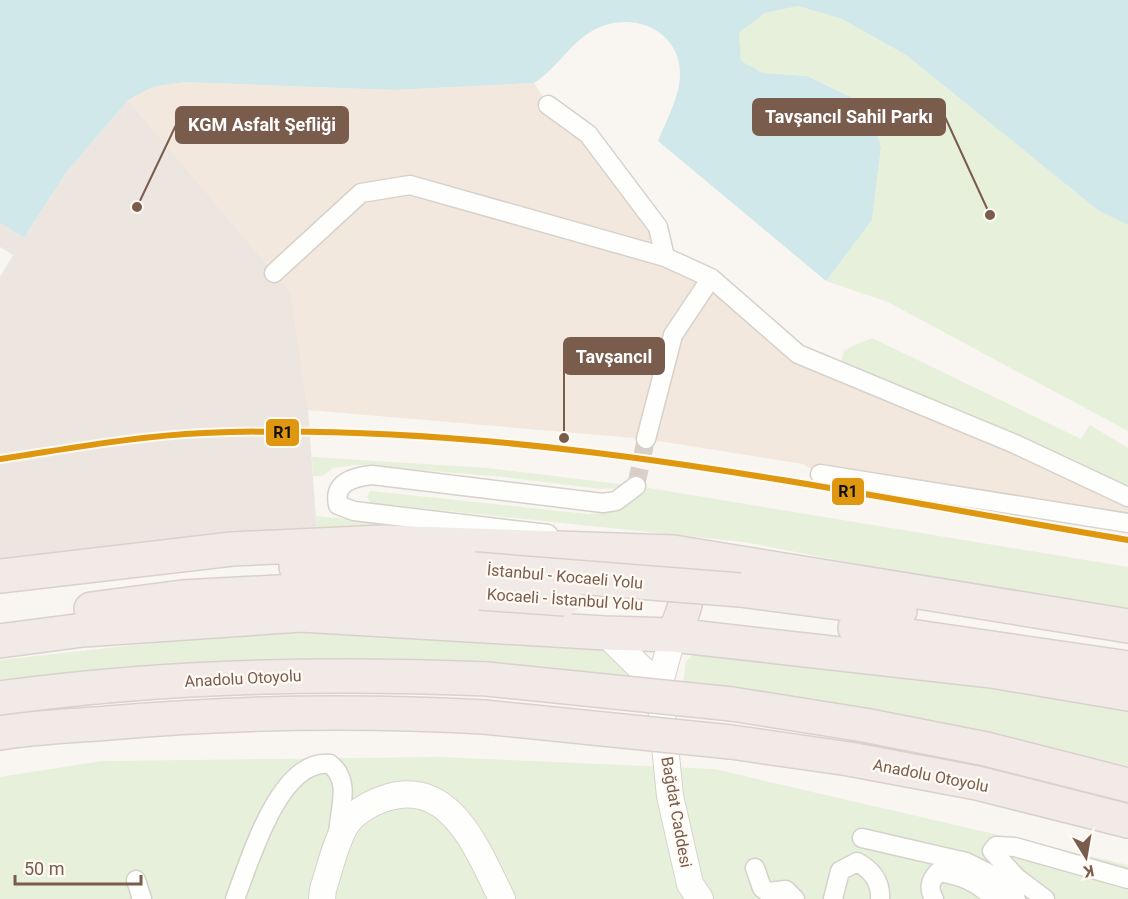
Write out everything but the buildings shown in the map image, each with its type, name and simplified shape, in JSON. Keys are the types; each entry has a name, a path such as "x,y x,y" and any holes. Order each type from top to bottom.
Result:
{"highway":[{"path":"532,539 530,602 540,615 605,633"},
{"path":"0,576 232,549 383,542 532,539 673,552 1128,626"},
{"path":"673,552 684,567 688,578 683,615 673,635"},
{"name":"İstanbul - Kocaeli Yolu","path":"0,597 180,573 313,566 477,581 741,600 1128,644"},
{"name":"Kocaeli - İstanbul Yolu","path":"0,621 182,597 477,581"},
{"path":"741,600 1128,668"},
{"path":"0,641 83,630 301,615 673,635 992,671 1128,694"},
{"name":"Anadolu Otoyolu","path":"0,698 151,682 295,675 391,675 487,679 732,704 864,725 986,748 1128,785"},
{"name":"Anadolu Otoyolu","path":"0,733 164,718 303,712 393,712 484,717 731,742 849,759 977,783 1128,821"}],"main road":[{"path":"605,633 659,686 673,635"},
{"name":"Bağdat Caddesi","path":"659,686 670,796 690,884 700,899"},
{"path":"322,899 323,889 347,824 372,803 396,794 423,796 444,805 467,832 502,899"}],"street":[{"path":"548,105 588,134 658,227 664,257"},
{"path":"274,273 361,193 410,185 664,257 711,278 798,354 1015,444 1128,497"},
{"path":"646,439 674,336 711,278"},
{"path":"820,474 1128,523"},
{"path":"532,539 354,511 338,505 336,496 341,484 356,477 372,475 603,503 616,501 636,486"},
{"path":"235,899 272,810 293,778 309,765 330,764 338,770 342,780 338,849"},
{"path":"862,838 966,862 988,873 1016,899"},
{"path":"1045,899 1001,863 992,850 996,846 1034,852 1128,879"},
{"path":"833,899 840,871 857,862 866,867 877,880 880,899"},
{"path":"754,868 762,888 767,892 786,890 795,899"},
{"path":"934,899 930,888 931,880 938,872 958,875 982,887 994,899"},
{"path":"136,880 142,899"}],"shaded area":[{"path":"184,82 394,90 534,83 548,105 588,134 658,227 665,257 711,278 798,354 1128,495 1128,523 820,474 803,464 646,439 308,410 291,293 128,100 153,87"},
{"path":"128,100 291,293 308,410 317,532 0,569 0,277 13,255 0,247 0,223 24,238 65,174"}],"green space":[{"path":"798,6 842,19 906,55 1099,211 1128,225 1128,431 888,302 826,281 872,220 881,147 867,105 807,76 763,73 741,61 739,33 765,13"},
{"path":"872,338 1081,439 1090,425 1128,448 1128,493 840,367 844,350"},
{"path":"312,457 487,468 636,486 1128,567 1128,616 744,542 371,503 367,497 370,491 588,514 617,512 635,487 601,489 505,477 356,465 333,468 322,476 313,476"},
{"path":"316,516 478,532 317,532"},
{"path":"314,625 604,645 643,677 479,662 381,659 238,664 0,682 0,660"},
{"path":"696,651 1128,702 1128,766 980,731 822,702 683,685 686,661"},
{"path":"439,757 714,769 1128,865 1128,899 0,899 0,777 102,761"}],"water":[{"path":"0,0 1128,0 1128,225 1099,211 906,55 842,19 798,6 765,13 739,33 741,61 763,73 807,76 867,105 881,147 872,220 826,281 658,141 678,91 680,75 678,59 672,45 650,27 622,22 606,25 584,36 550,71 534,83 394,90 184,82 153,87 128,100 65,174 24,238 0,223"}],"tunnel":[{"path":"636,486 646,439"}],"railway":[{"path":"0,459 127,440 204,433 320,432 436,437 552,448 784,480 1128,540"}],"transit line":[{"name":"R1","path":"0,459 127,440 204,433 320,432 436,437 552,448 784,480 1128,540"}],"place":[{"name":"KGM Asfalt Şefliği","path":"137,207"},
{"name":"Tavşancıl Sahil Parkı","path":"990,215"},
{"name":"Tavşancıl","path":"564,438"}]}
